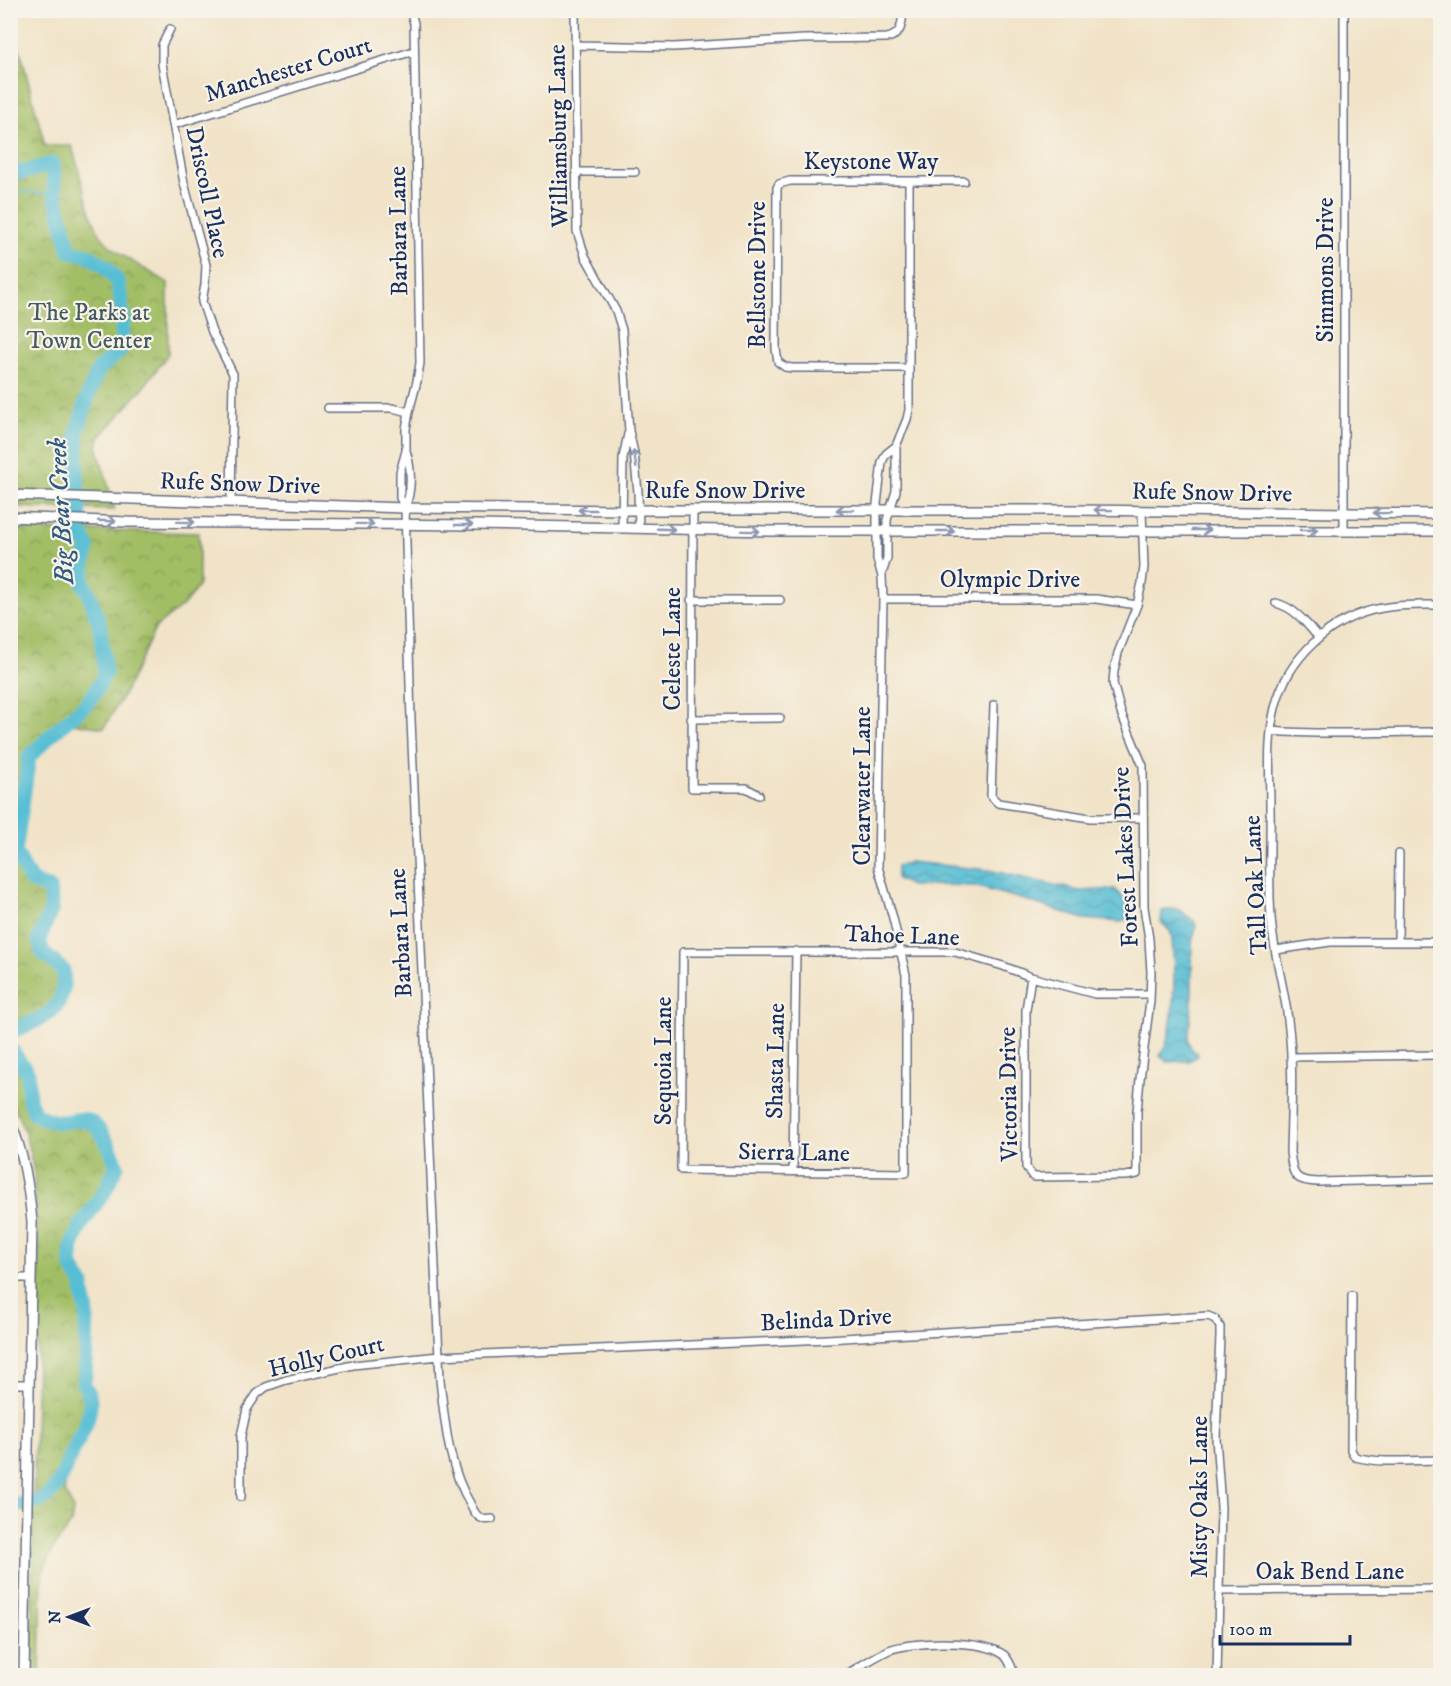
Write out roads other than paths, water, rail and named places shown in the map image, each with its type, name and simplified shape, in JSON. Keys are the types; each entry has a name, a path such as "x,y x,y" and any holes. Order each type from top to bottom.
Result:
{"main road":[{"name":"Rufe Snow Drive","path":"10,495 405,508 890,509 1440,514"},
{"name":"Rufe Snow Drive","path":"10,517 127,522 692,530 1440,531"},
{"path":"10,1121 20,1143 26,1170 32,1222 24,1676"}],"street":[{"name":"Barbara Lane","path":"410,10 414,23 420,363 406,429 406,451 400,471 400,498 405,508 417,868 439,1356 444,1420 453,1465 459,1483 474,1512 484,1520 492,1519"},
{"name":"Williamsburg Lane","path":"575,10 577,231 585,256 616,311 622,330 639,528"},
{"path":"575,45 674,47 803,39 887,38 894,36 902,27 903,10"},
{"name":"Simmons Drive","path":"1344,10 1344,530"},
{"name":"Driscoll Place","path":"170,29 162,45 162,64 183,183 206,266 202,302 220,351 232,374 231,502"},
{"name":"Manchester Court","path":"173,125 414,51"},
{"path":"577,172 635,172"},
{"name":"Keystone Way","path":"779,184 790,181 964,181"},
{"path":"896,446 909,411 909,181"},
{"name":"Bellstone Drive","path":"779,184 776,195 776,358 781,365 792,368 909,368"},
{"path":"328,408 393,408 409,412"},
{"name":"Williamsburg Lane","path":"622,528 623,458 629,431"},
{"name":"Clearwater Lane","path":"882,576 887,558 887,520 896,491 896,446"},
{"name":"Clearwater Lane","path":"896,446 886,454 882,462 876,520 877,559 882,576 883,599 878,867 906,975 906,1173"},
{"name":"Celeste Lane","path":"693,510 692,788 747,788 759,795"},
{"name":"Forest Lakes Drive","path":"1137,1174 1138,1101 1150,994 1149,939 1144,907 1143,766 1121,713 1113,683 1118,653 1137,605 1144,567 1142,511"},
{"name":"Olympic Drive","path":"883,599 1096,599 1137,605"},
{"path":"691,600 780,600"},
{"path":"1276,603 1287,606 1318,638"},
{"name":"Tall Oak Lane","path":"1440,605 1399,605 1367,611 1345,620 1318,638 1298,660 1285,680 1275,707 1270,755 1271,917 1288,1018 1292,1057 1290,1152 1292,1166 1298,1177 1304,1181 1440,1179"},
{"path":"994,705 991,796 998,802 1090,818 1143,818"},
{"path":"691,719 780,718"},
{"path":"1271,731 1331,734 1440,732"},
{"path":"1398,941 1399,854"},
{"path":"1276,950 1330,942 1440,942"},
{"name":"Shasta Lane","path":"793,1171 796,951"},
{"name":"Tahoe Lane","path":"683,952 955,952 1031,977 1095,994 1150,994"},
{"name":"Sequoia Lane","path":"681,1170 683,952"},
{"name":"Victoria Drive","path":"1031,977 1026,1010 1026,1167 1034,1177 1137,1174"},
{"path":"1292,1057 1440,1055"},
{"name":"Sierra Lane","path":"681,1170 906,1173"},
{"path":"10,1278 31,1278"},
{"path":"1352,1296 1351,1450 1355,1457 1378,1460 1440,1460"},
{"name":"Belinda Drive","path":"439,1356 827,1339 1208,1316 1215,1318"},
{"name":"Misty Oaks Lane","path":"1215,1318 1220,1327 1216,1438 1221,1507 1217,1676"},
{"name":"Holly Court","path":"241,1497 241,1436 244,1417 251,1401 266,1387 286,1380 353,1365 439,1356"},
{"path":"10,1384 29,1384"},
{"name":"Oak Bend Lane","path":"1219,1591 1440,1589"},
{"path":"844,1676 889,1651 906,1646 957,1643 996,1651 1007,1659 1015,1676"}],"water":[{"path":"910,862 989,870 1080,891 1115,889 1132,907 1130,917 1121,922 1084,919 974,886 911,886 897,879 897,866"},
{"path":"1180,910 1195,922 1196,927 1192,942 1192,1004 1188,1040 1191,1049 1198,1056 1189,1061 1167,1062 1160,1056 1166,1045 1172,1014 1173,960 1171,932 1161,922 1162,911"}],"waterway":[{"name":"Big Bear Creek","path":"10,172 27,171 53,164 55,194 70,251 88,255 105,266 118,282 123,315 121,350 99,369 77,433 81,533 88,547 83,582 100,626 105,673 96,691 85,705 29,757 15,852 31,881 49,888 52,908 39,939 43,953 63,970 64,984 62,995 51,1011 10,1032"},
{"path":"10,191 55,194"},
{"name":"Big Bear Creek","path":"10,1048 28,1073 29,1100 35,1114 55,1122 77,1120 91,1122 105,1139 117,1166 105,1191 81,1225 71,1254 72,1267 83,1285 87,1313 83,1383 90,1398 87,1421 54,1490 46,1498 36,1502 10,1506"}],"park label":[{"name":"The Parks at Town Center","path":"89,326"}]}
